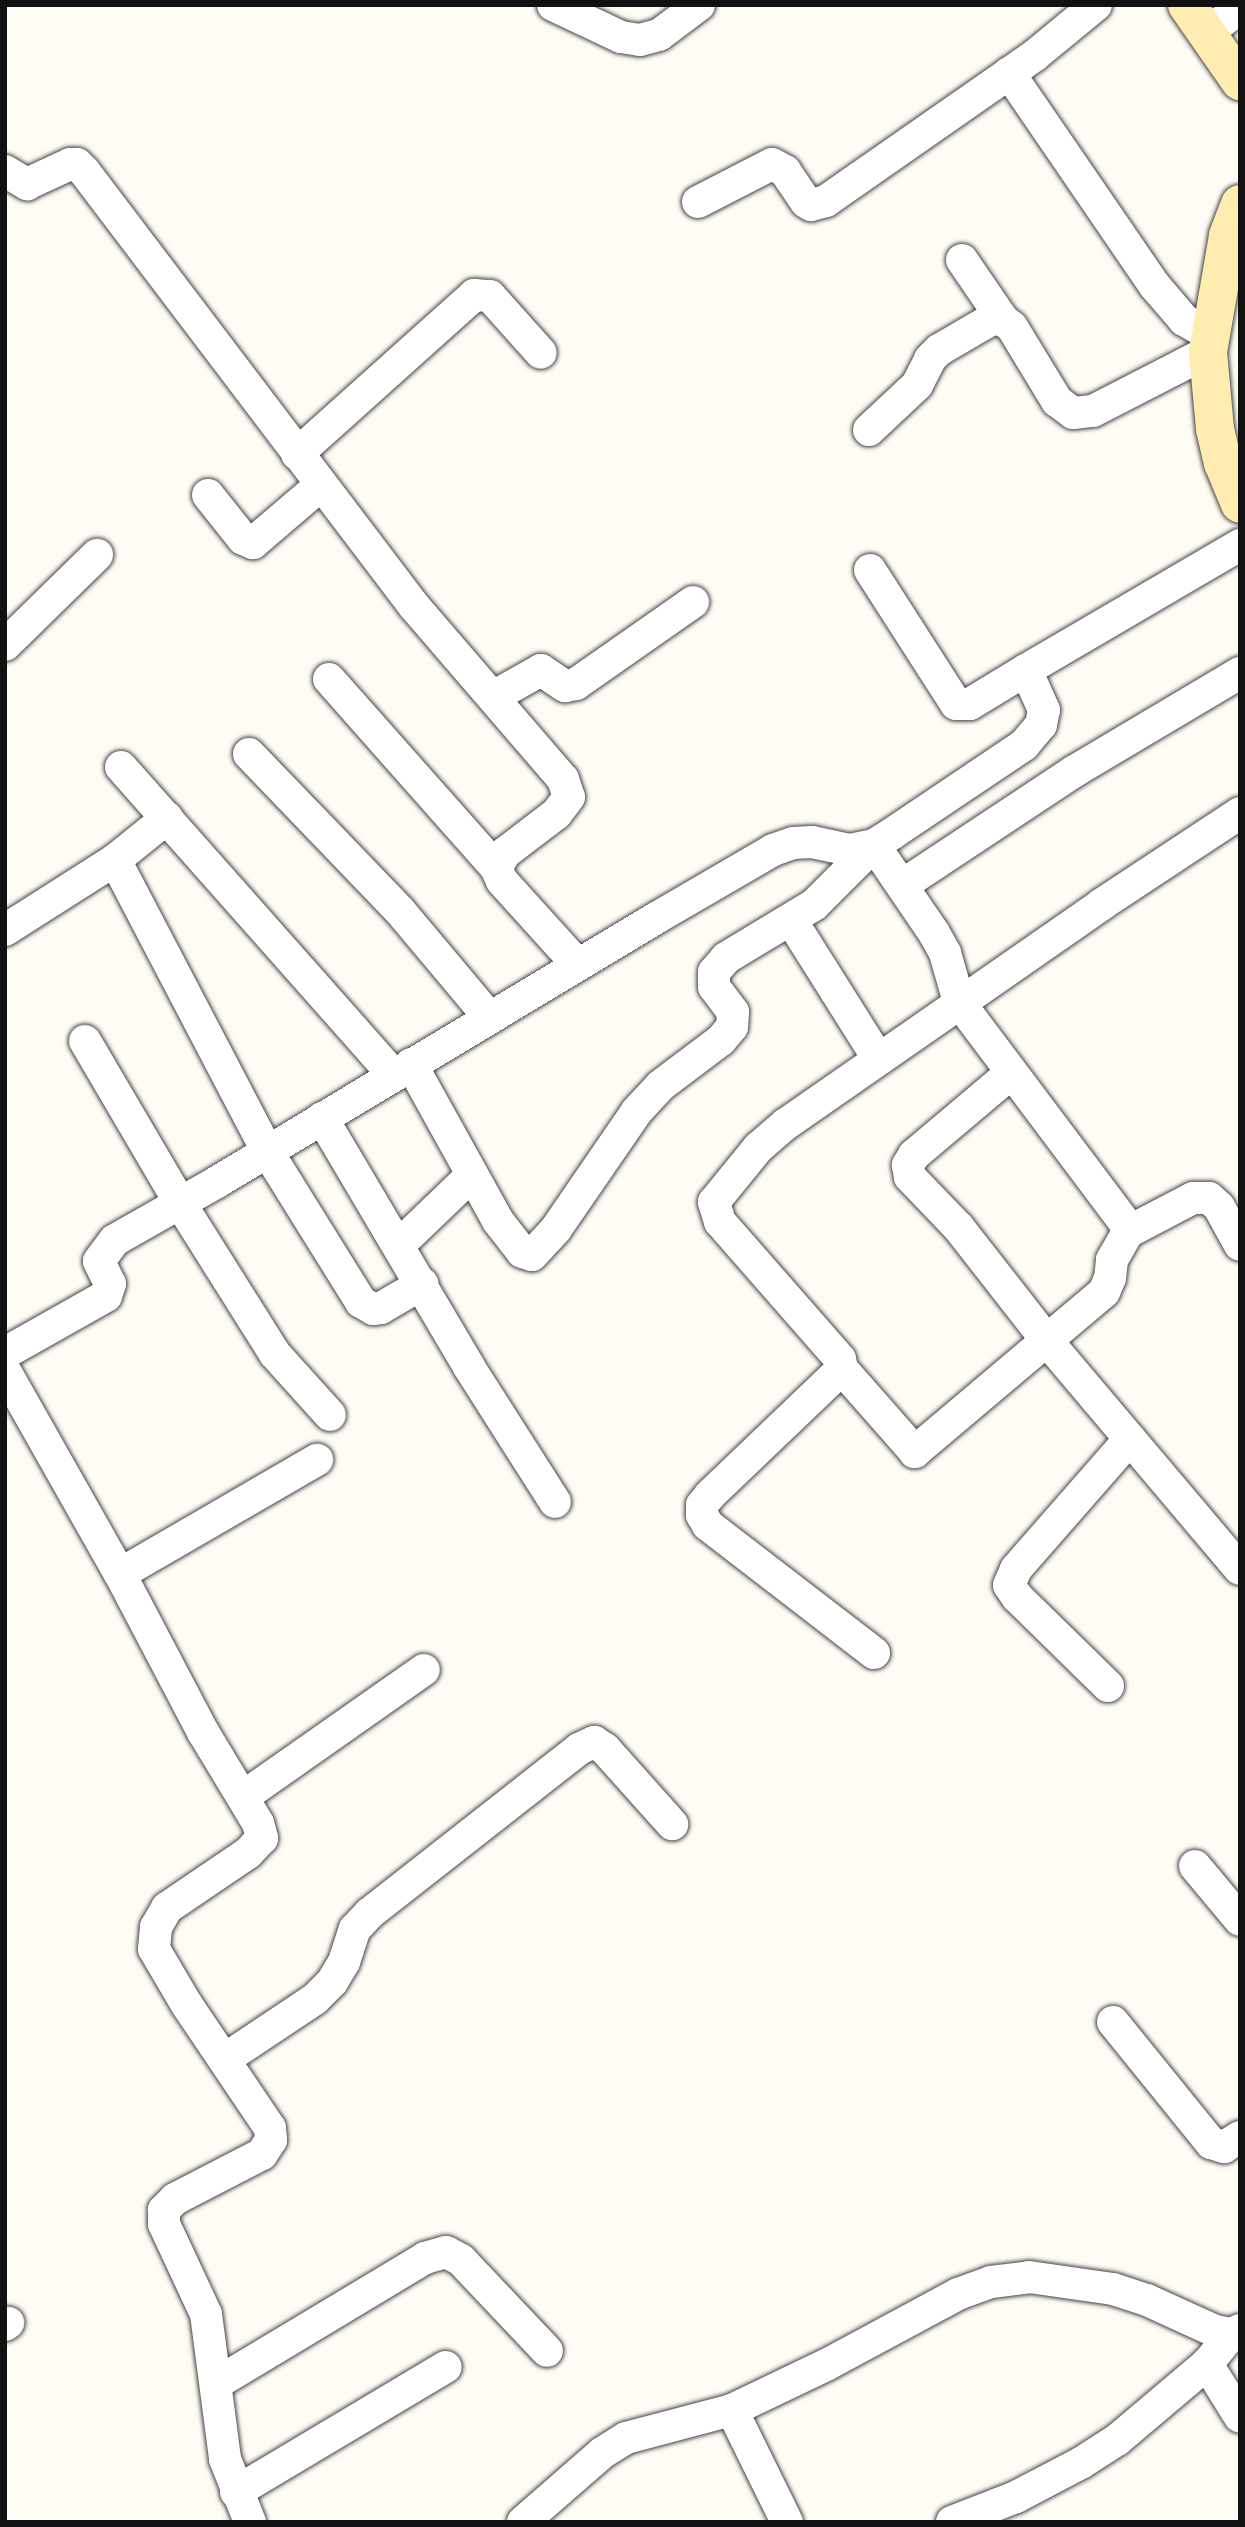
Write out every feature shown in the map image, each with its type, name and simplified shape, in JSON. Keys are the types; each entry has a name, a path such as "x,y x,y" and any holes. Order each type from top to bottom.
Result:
{"street":[{"path":"553,5 621,37 640,40 659,35 699,5"},
{"path":"698,202 772,164 785,171 806,202 818,205 1009,73 1096,5"},
{"path":"1240,8 1197,19 1240,81"},
{"path":"1009,73 1155,286 1208,343"},
{"path":"5,171 27,184 70,164 77,164 84,171 414,606 563,779 569,797 556,814 505,853 496,868"},
{"path":"1236,224 1208,343 1214,429 1223,463 1240,504"},
{"path":"961,260 1003,320 1012,327 1057,401 1073,413 1093,411 1208,343"},
{"path":"297,454 474,295 490,296 541,353"},
{"path":"869,430 918,385 930,359 939,350 992,319 1003,320"},
{"path":"208,495 243,539 253,543 321,485"},
{"path":"870,570 956,704 970,704 1240,545"},
{"path":"5,645 97,555"},
{"path":"492,698 541,670 565,686 576,684 693,602"},
{"path":"121,767 402,1069 522,1252 532,1255 556,1229 636,1111 660,1086 721,1040 732,1027 733,1013 713,986 714,972 726,958 814,905 874,845 1024,745 1041,725 1044,710 1026,670"},
{"path":"904,884 1073,772 1240,673"},
{"path":"329,679 496,868 502,881 578,965"},
{"path":"250,754 400,911 489,1017"},
{"path":"1240,813 959,1002 786,1124 758,1148 714,1202 720,1222 805,1316 841,1359 842,1369 915,1452 1104,1292 1111,1278 1112,1260 1128,1232 1193,1198 1209,1198 1219,1207 1240,1245"},
{"path":"5,930 115,860 167,818"},
{"path":"5,1353 106,1296 110,1284 99,1261 104,1250 114,1240 773,850 793,843 812,842 850,849 874,845"},
{"path":"874,845 904,884 944,953 959,1002 1010,1074 1124,1222 1128,1232"},
{"path":"115,860 267,1150 362,1302 373,1309 381,1308 422,1284"},
{"path":"791,920 878,1058"},
{"path":"85,1041 180,1203 275,1354 330,1415"},
{"path":"1010,1074 914,1156 908,1165 911,1177 959,1228 1048,1342 1240,1569"},
{"path":"322,1118 469,1367 555,1502"},
{"path":"399,1245 471,1176"},
{"path":"842,1369 710,1495 702,1505 702,1515 708,1525 874,1653"},
{"path":"5,1371 120,1574 203,1732 258,1823 262,1838 248,1853 167,1908 156,1927 155,1949 187,2006 270,2128 271,2140 262,2154 175,2199 164,2210 164,2224 206,2314 223,2446 236,2492 250,2522"},
{"path":"1108,1686 1017,1597 1009,1585 1016,1569 1130,1439"},
{"path":"120,1574 317,1460"},
{"path":"243,1797 424,1670"},
{"path":"226,2060 314,1999 332,1982 345,1962 355,1929 370,1913 579,1749 594,1742 606,1749 672,1824"},
{"path":"1195,1866 1240,1920"},
{"path":"1113,2022 1211,2143 1224,2147 1240,2137"},
{"path":"217,2383 425,2258 446,2252 461,2260 547,2351"},
{"path":"523,2522 602,2453 626,2438 732,2410 958,2294 991,2282 1029,2277 1113,2289 1147,2300 1216,2331 1236,2332"},
{"path":"952,2522 1016,2497 1116,2441 1207,2364 1236,2332"},
{"path":"1207,2364 1240,2417"},
{"path":"236,2492 446,2367"},
{"path":"732,2410 787,2522"}]}
